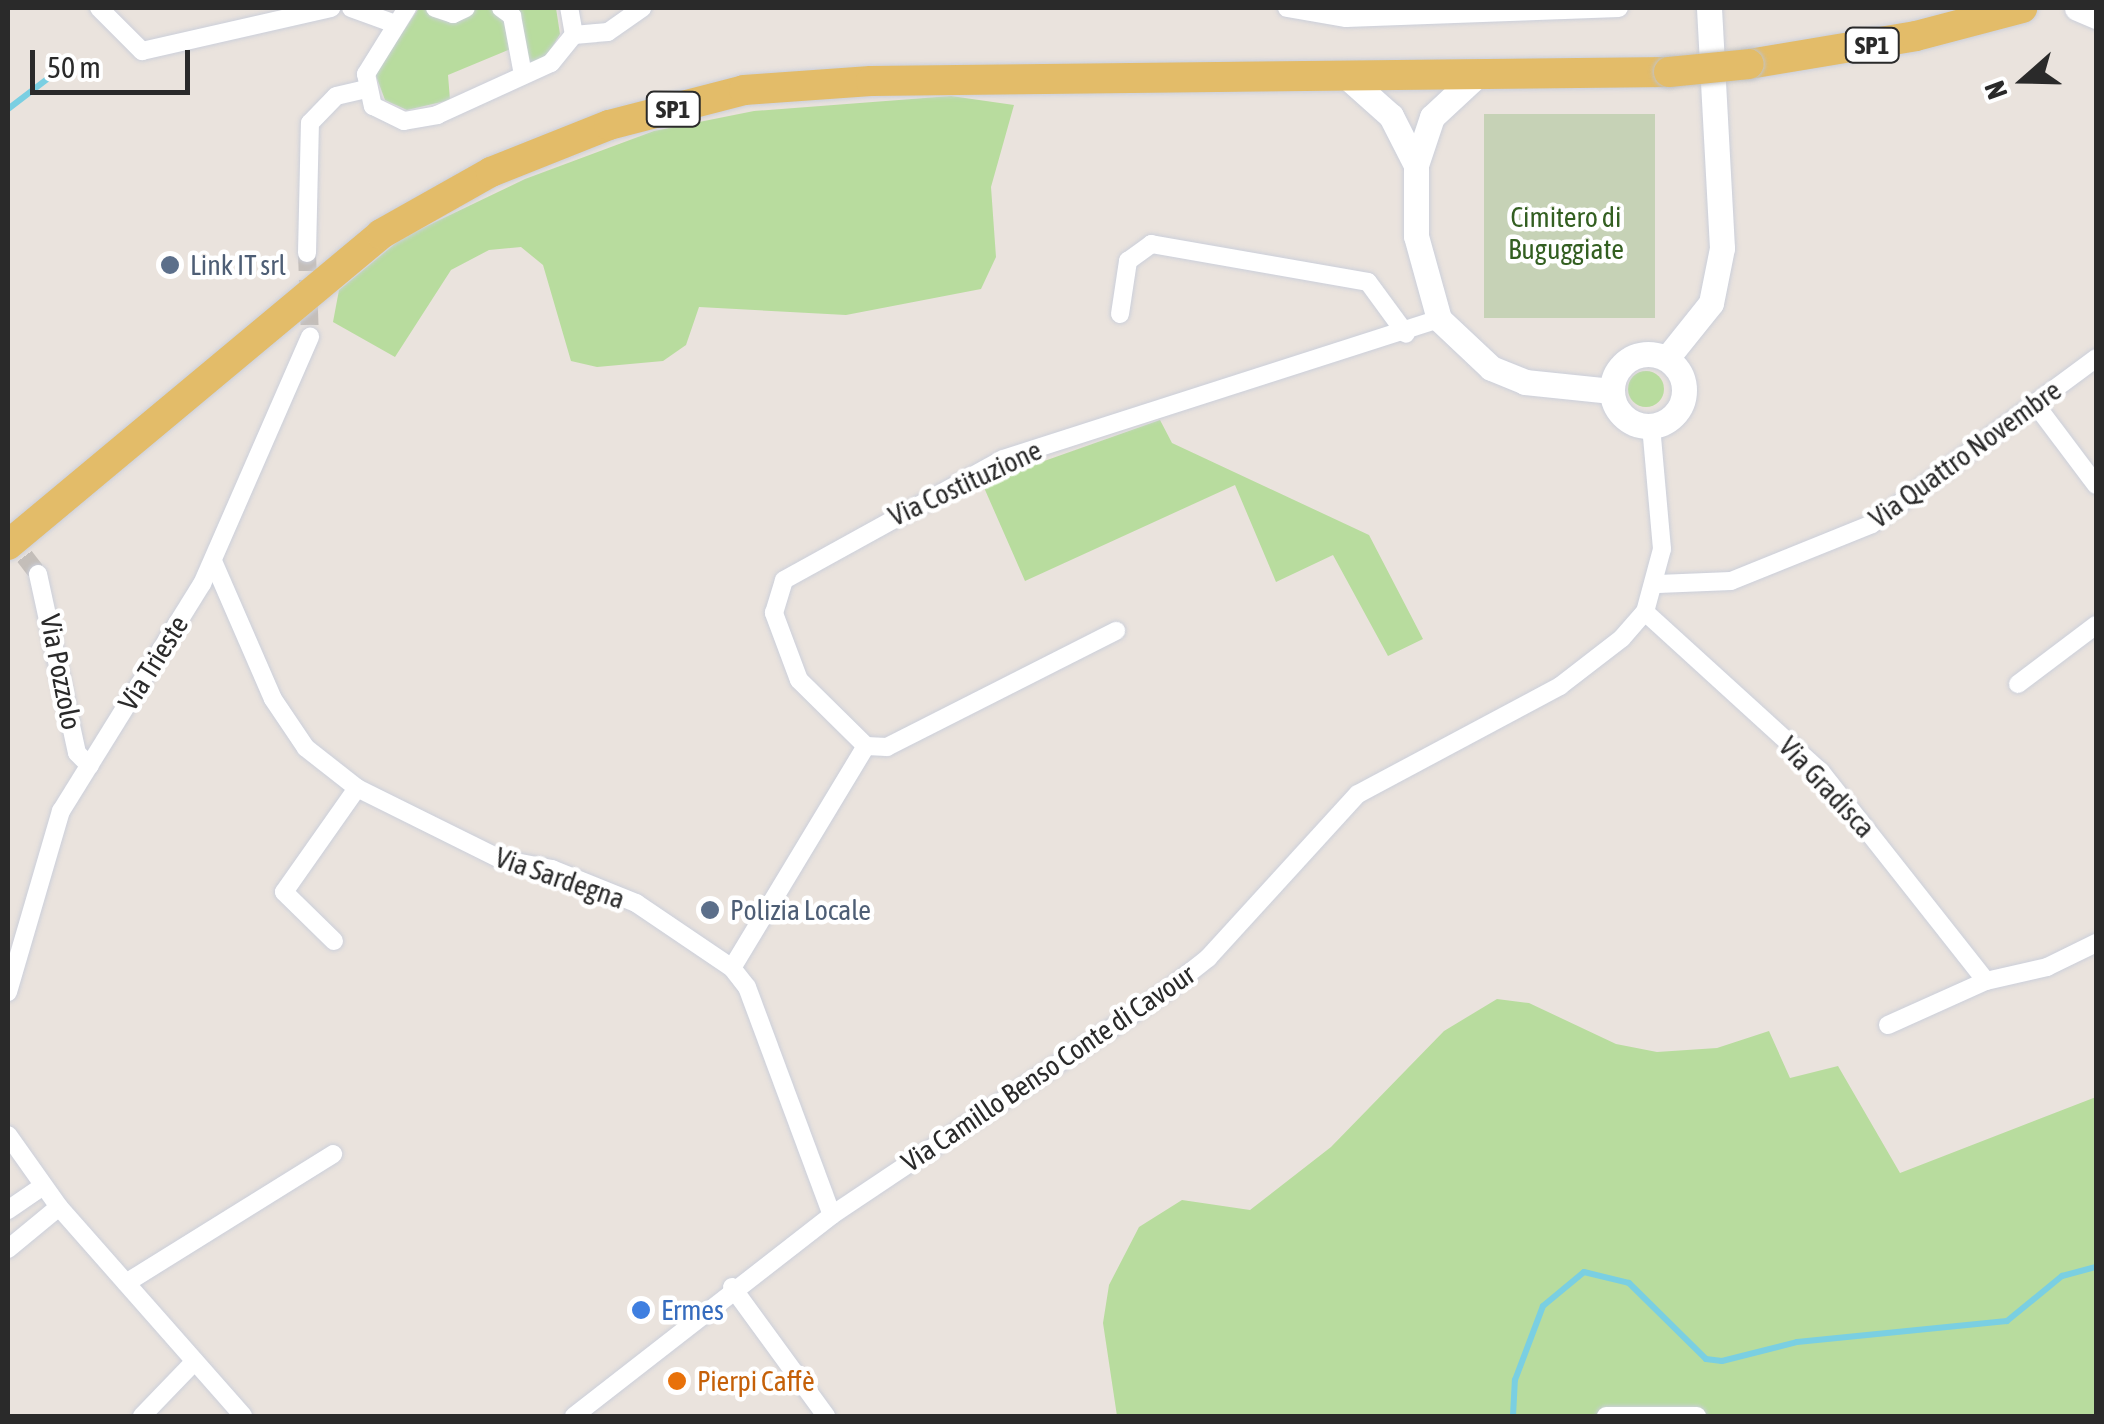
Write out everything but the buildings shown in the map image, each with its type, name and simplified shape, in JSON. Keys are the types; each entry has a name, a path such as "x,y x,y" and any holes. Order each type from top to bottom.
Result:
{"main road":[{"path":"1667,358 1711,303 1722,248 1709,8"},
{"path":"2077,8 2096,16"},
{"name":"SP1","path":"8,545 381,234 491,172 609,126 744,90 871,81 1668,72 1749,64 2008,12"},
{"path":"1346,76 1391,116 1416,165"},
{"path":"1476,76 1432,116 1416,165 1416,236 1439,319 1491,368 1526,382 1612,391"},
{"path":"1634,356 1667,358 1682,376 1683,398 1672,417 1651,426 1629,420 1612,391 1618,370 1634,356"}],"street":[{"path":"99,8 142,51 331,8"},
{"path":"351,8 395,24"},
{"path":"407,8 372,59 366,89 373,106 404,121 438,114 566,52 574,35 569,8"},
{"path":"434,8 453,14 466,8"},
{"path":"500,8 512,16 523,75"},
{"path":"574,35 608,32 642,8"},
{"path":"1288,8 1346,18 1619,8"},
{"path":"307,253 310,124 336,96 366,89"},
{"path":"1120,314 1128,260 1151,244 1368,282 1406,334"},
{"name":"Via Costituzione","path":"866,746 799,680 774,613 784,580 1003,459 1284,365 1406,334 1439,319"},
{"name":"Via Trieste","path":"8,992 40,865 90,766 213,561 310,337"},
{"name":"Via Quattro Novembre","path":"1658,584 1731,581 1803,558 1930,486 2096,358"},
{"path":"2036,404 2096,485"},
{"name":"Via Camillo Benso Conte di Cavour","path":"574,1416 732,1288 832,1215 1165,992 1208,958 1358,794 1560,686 1645,612 1658,584 1662,549 1651,426"},
{"name":"Via Sardegna","path":"213,561 273,699 306,748 357,788 500,859 552,870 636,903 732,968 747,988 832,1215"},
{"name":"Via Pozzolo","path":"38,574 77,753 90,766"},
{"name":"Via Gradisca","path":"1645,612 1820,772 1986,981"},
{"path":"2018,684 2096,625"},
{"path":"732,968 866,746 887,748 1116,631"},
{"path":"334,942 284,892 357,788"},
{"path":"1888,1026 1986,981 2046,967 2096,943"},
{"path":"8,1135 59,1207 243,1416"},
{"path":"126,1283 332,1154"},
{"path":"8,1210 43,1186"},
{"path":"8,1249 59,1207"},
{"path":"732,1288 826,1416"},
{"path":"142,1416 193,1363"},
{"path":"1606,1416 1697,1416"}],"green space":[{"path":"419,8 556,8 560,34 546,57 517,70 513,48 448,75 450,100 407,110 385,100 375,73"},
{"path":"951,96 1014,105 991,187 996,257 981,289 846,315 699,307 686,345 663,361 597,367 571,361 543,265 521,247 489,250 451,270 395,357 333,322 339,290 402,238 525,179 654,131 754,111"},
{"name":"Cimitero di Buguggiate","path":"1484,114 1655,114 1655,318 1484,318"},
{"path":"1646,371 1659,376 1664,389 1659,402 1646,407 1633,402 1628,389 1633,376"},
{"path":"1160,420 1172,443 1369,535 1423,639 1388,656 1333,555 1276,582 1235,485 1025,581 982,483"},
{"path":"1497,999 1529,1003 1616,1044 1657,1052 1717,1048 1769,1031 1790,1078 1838,1066 1900,1173 2096,1097 2096,1416 1117,1416 1103,1323 1109,1285 1139,1227 1182,1200 1250,1210 1331,1147 1444,1031"}],"waterway":[{"path":"8,109 59,70"},
{"path":"1513,1416 1515,1380 1543,1306 1584,1272 1629,1283 1706,1359 1722,1361 1797,1342 2007,1321 2062,1276 2096,1267"}],"tunnel":[{"path":"307,253 310,337"},
{"path":"8,535 38,574"}],"place":[{"name":"Link IT srl","path":"170,265"},
{"name":"Polizia Locale","path":"710,910"},
{"name":"Ermes","path":"641,1310"},
{"name":"Pierpi Caffè","path":"677,1381"}]}
